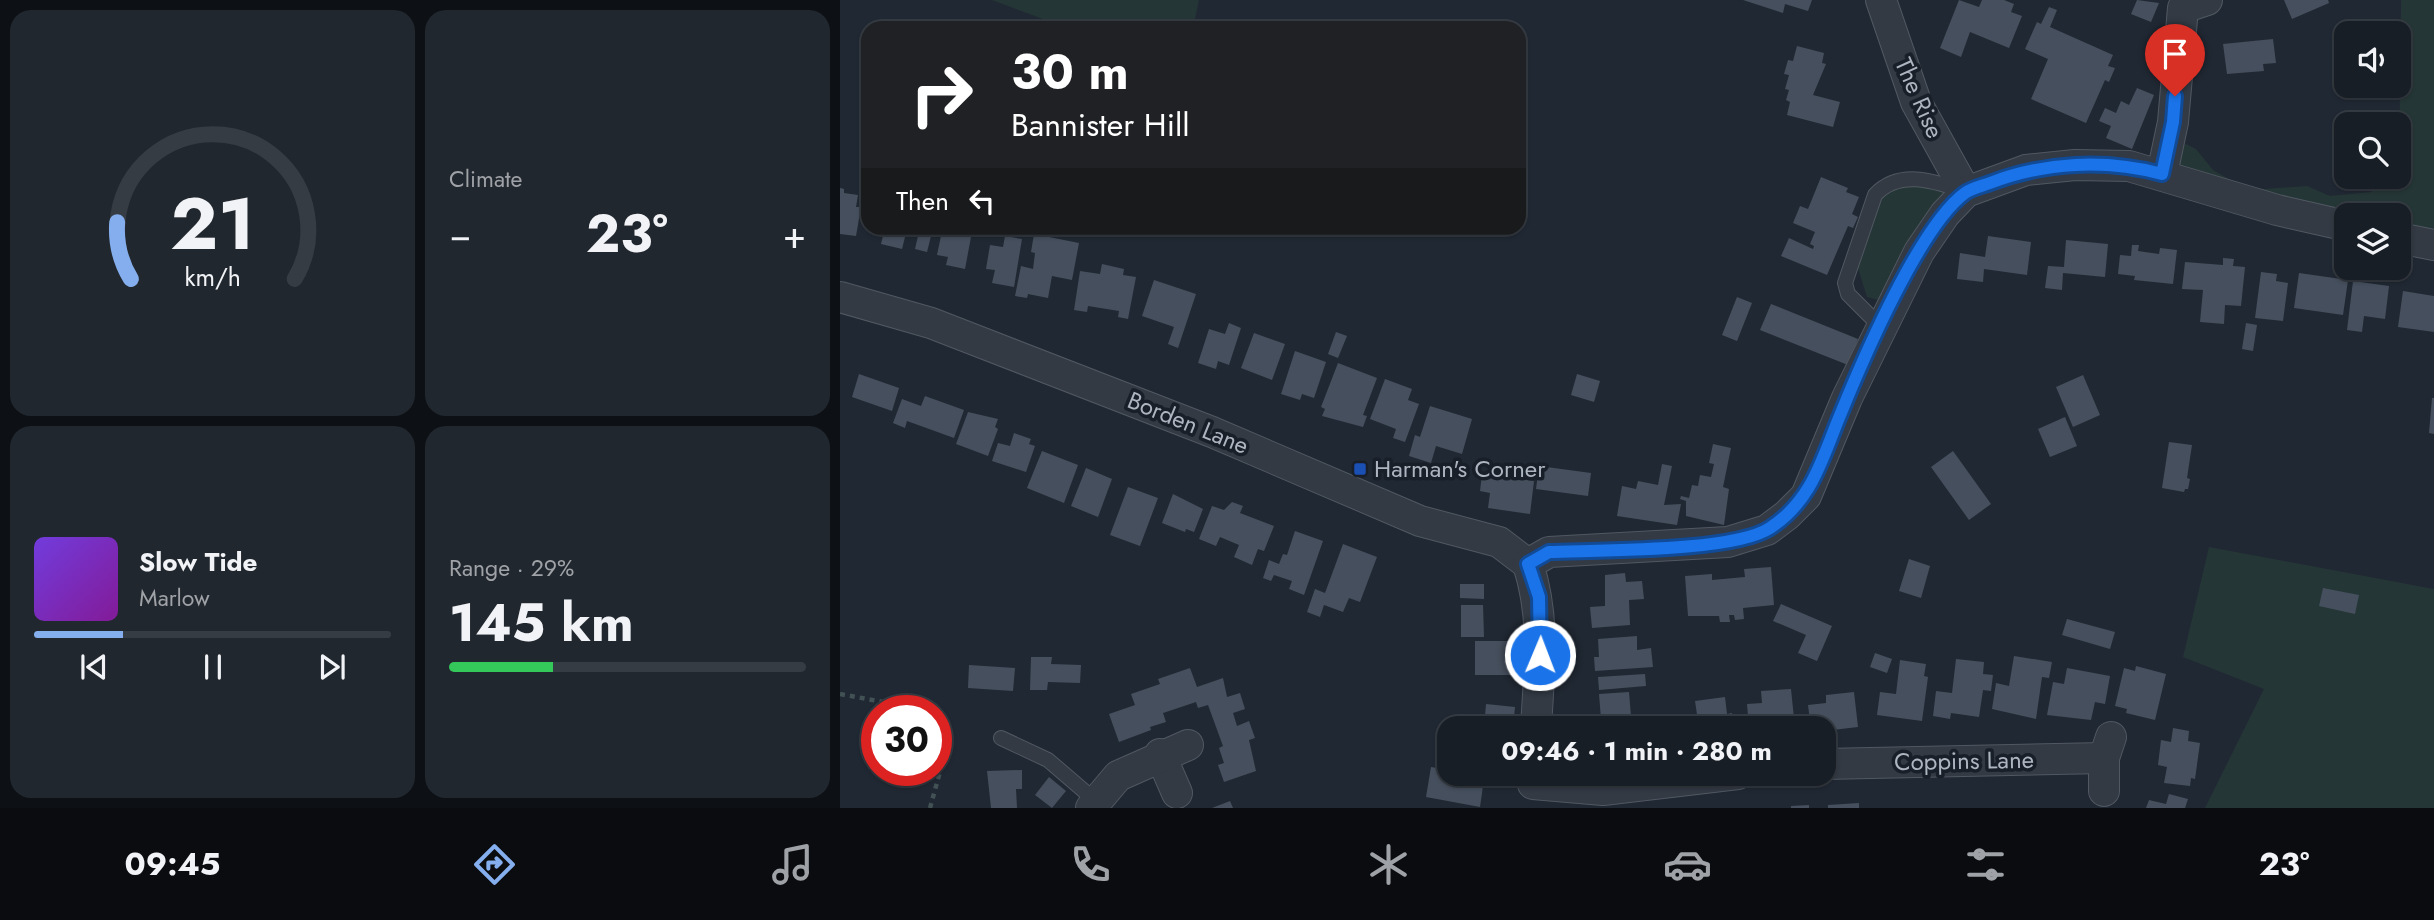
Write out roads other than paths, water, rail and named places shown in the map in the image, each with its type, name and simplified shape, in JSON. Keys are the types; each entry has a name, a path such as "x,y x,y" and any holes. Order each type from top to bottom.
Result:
{"street":[{"name":"The Rise","path":"1881,0 1916,102 1966,192"},
{"path":"2162,174 2173,122 2183,8 2207,0"},
{"path":"1537,716 1542,629 1539,597 1528,564 1549,552 1728,542 1767,530 1806,496 1881,327 1919,253 1945,214 1966,192 2026,170 2075,164 2129,166 2277,210 2334,223"},
{"path":"2411,240 2434,245"},
{"name":"Borden Lane","path":"840,297 931,323 1212,432 1420,520 1499,542 1528,564"},
{"path":"1100,804 1118,776 1160,754 1188,745"},
{"name":"Coppins Lane","path":"1836,763 2107,747 2104,791"},
{"path":"1160,754 1177,793"},
{"path":"1533,789 1603,790 1637,786"}],"lane":[{"path":"1881,327 1848,294 1845,283 1868,208 1875,195 1883,186 1902,179 1939,183 1966,192"},
{"path":"1001,738 1048,760 1100,804"}],"place":[{"name":"Harman's Corner","path":"1360,469"}]}
